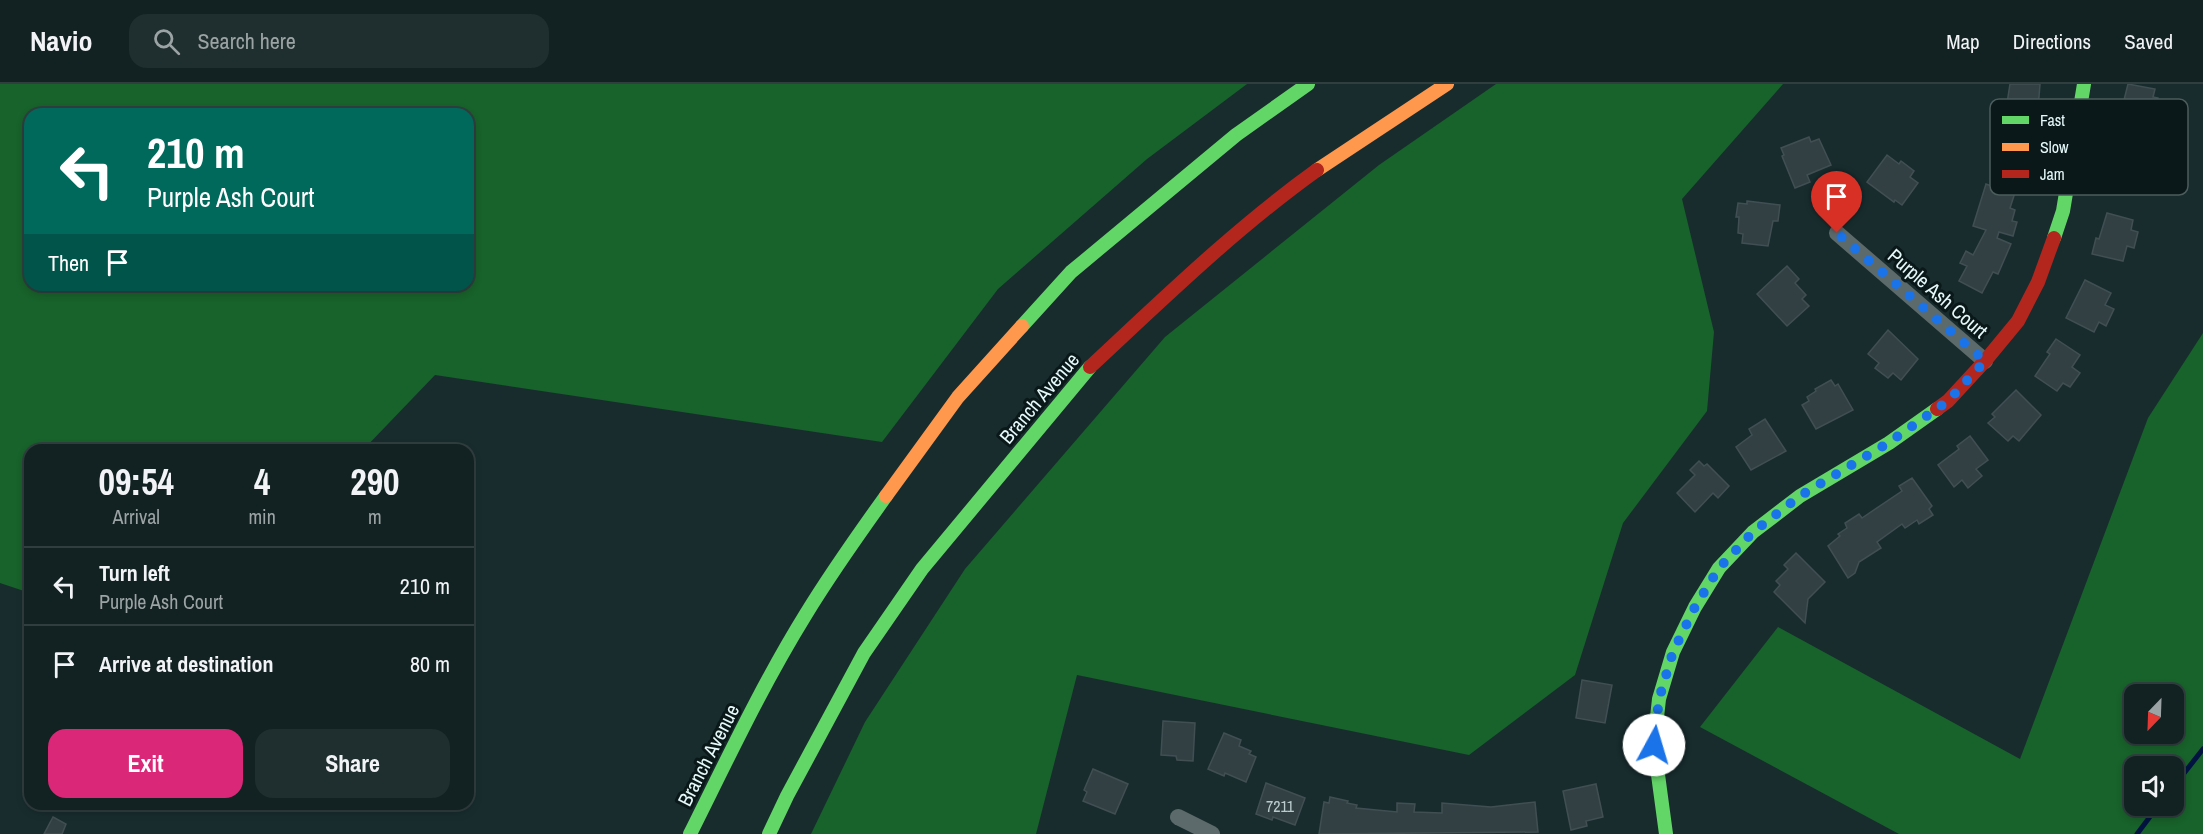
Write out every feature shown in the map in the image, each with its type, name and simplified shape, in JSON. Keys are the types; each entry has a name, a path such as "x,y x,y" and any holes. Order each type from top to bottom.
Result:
{"main road":[{"name":"Branch Avenue","path":"690,834 758,699 805,615 851,544 958,397 1071,272 1236,135 1308,84"},
{"name":"Branch Avenue","path":"769,834 864,653 909,587 1090,367 1195,270 1292,188 1339,154 1447,84"},
{"path":"2082,99 2084,84"},
{"path":"1666,834 1654,745 1659,699 1673,652 1695,607 1719,568 1753,532 1800,496 1888,443 1948,401 2018,321 2038,282 2052,245 2066,195"}],"street":[{"name":"Purple Ash Court","path":"1837,233 1985,361"},
{"path":"1178,817 1212,834"}],"green space":[{"path":"0,84 1247,84 1147,159 998,289 882,442 435,375 369,444 24,444 24,591 0,583"},
{"path":"1496,84 1783,84 1682,199 1714,332 1707,411 1623,523 1575,675 1469,755 1077,675 1036,834 811,834 865,722 965,569 1165,337 1379,165"},
{"path":"2203,333 2203,834 1899,834 1700,727 1778,627 2020,759 2148,418"}],"building":[{"path":"2010,84 2040,84 2039,99 2008,99"},
{"path":"2128,84 2155,89 2153,97 2158,98 2158,99 2124,99"},
{"path":"1809,137 1811,142 1819,139 1831,165 1807,175 1810,182 1795,188 1781,148"},
{"path":"1887,155 1899,164 1901,161 1914,171 1910,177 1918,183 1902,205 1895,200 1894,202 1867,182"},
{"path":"1986,184 1990,186 1990,195 2014,195 2010,208 2015,210 2012,221 2017,222 2013,236 1999,232 1997,238 2011,244 1998,274 1993,272 1982,293 1959,281 1967,266 1960,263 1966,251 1973,255 1986,230 1973,226"},
{"path":"1747,201 1780,205 1778,221 1773,221 1768,246 1742,243 1743,234 1738,233 1739,217 1736,217 1738,203 1747,204"},
{"path":"2107,213 2133,220 2131,230 2138,232 2134,248 2127,246 2123,261 2092,254"},
{"path":"1787,266 1799,279 1795,283 1806,295 1802,299 1809,306 1787,326 1757,294"},
{"path":"2085,280 2111,293 2105,305 2114,309 2106,326 2099,322 2094,332 2066,318"},
{"path":"1888,330 1918,359 1901,380 1893,373 1888,378 1875,368 1879,363 1868,354"},
{"path":"2056,339 2080,355 2072,367 2080,373 2070,387 2063,383 2057,391 2035,376 2050,354 2047,352"},
{"path":"1831,380 1835,386 1838,384 1853,410 1816,429 1802,405 1809,401 1807,397 1816,391 1815,389"},
{"path":"2016,390 2041,415 2019,441 2013,436 2008,441 1988,423 1995,417 1992,414"},
{"path":"1765,419 1786,451 1751,470 1736,447 1752,435 1749,429"},
{"path":"1970,436 1988,460 1976,469 1982,476 1968,488 1962,480 1954,487 1938,465 1959,449 1957,446"},
{"path":"1699,461 1704,466 1707,464 1729,486 1718,498 1713,493 1695,512 1677,493 1695,475 1690,470"},
{"path":"1912,478 1932,506 1929,509 1933,515 1919,524 1917,520 1905,528 1902,524 1877,542 1881,548 1859,562 1855,573 1848,578 1828,546 1840,536 1838,534 1847,528 1845,523 1859,514 1862,518 1902,491 1899,486"},
{"path":"1796,553 1825,582 1808,599 1805,623 1774,592 1780,585 1776,581 1788,569 1784,565"},
{"path":"1582,680 1612,685 1605,723 1576,718"},
{"path":"1163,721 1195,723 1193,761 1177,760 1176,756 1161,755"},
{"path":"1224,733 1241,740 1239,746 1251,751 1249,754 1256,757 1246,782 1208,769"},
{"path":"1093,769 1128,784 1115,814 1083,801 1087,792 1084,790"},
{"path":"1266,783 1305,798 1295,825 1256,814"},
{"path":"1596,784 1603,817 1586,821 1587,826 1571,830 1563,791"},
{"path":"1330,797 1348,801 1347,803 1357,805 1356,808 1397,812 1397,803 1415,804 1414,812 1442,813 1442,803 1491,807 1535,802 1538,832 1319,834 1324,802 1329,803"},
{"path":"53,817 66,824 62,834 44,834"}],"waterway":[{"path":"2184,773 2203,749"},
{"path":"2137,834 2150,816"}],"traffic: fast":[{"path":"1022,326 1071,272 1236,135 1308,84"},
{"path":"2082,99 2084,84"},
{"path":"2054,238 2066,195"},
{"path":"769,834 864,653 922,569 1090,367"},
{"path":"1666,834 1654,745 1659,699 1673,652 1695,607 1719,568 1753,532 1800,496 1889,443 1937,409"},
{"path":"690,834 745,723 790,641 815,599 886,496"}],"traffic: slow":[{"path":"1317,170 1447,84"},
{"path":"886,496 958,397 1022,326"}],"traffic: jam":[{"path":"1090,367 1229,240 1317,170"},
{"path":"1937,409 1948,401 1985,361 2018,321 2038,282 2054,238"}],"route":[{"path":"1654,745 1659,699 1673,652 1695,607 1719,568 1753,532 1800,496 1888,443 1948,401 1985,361 1837,233"}]}
